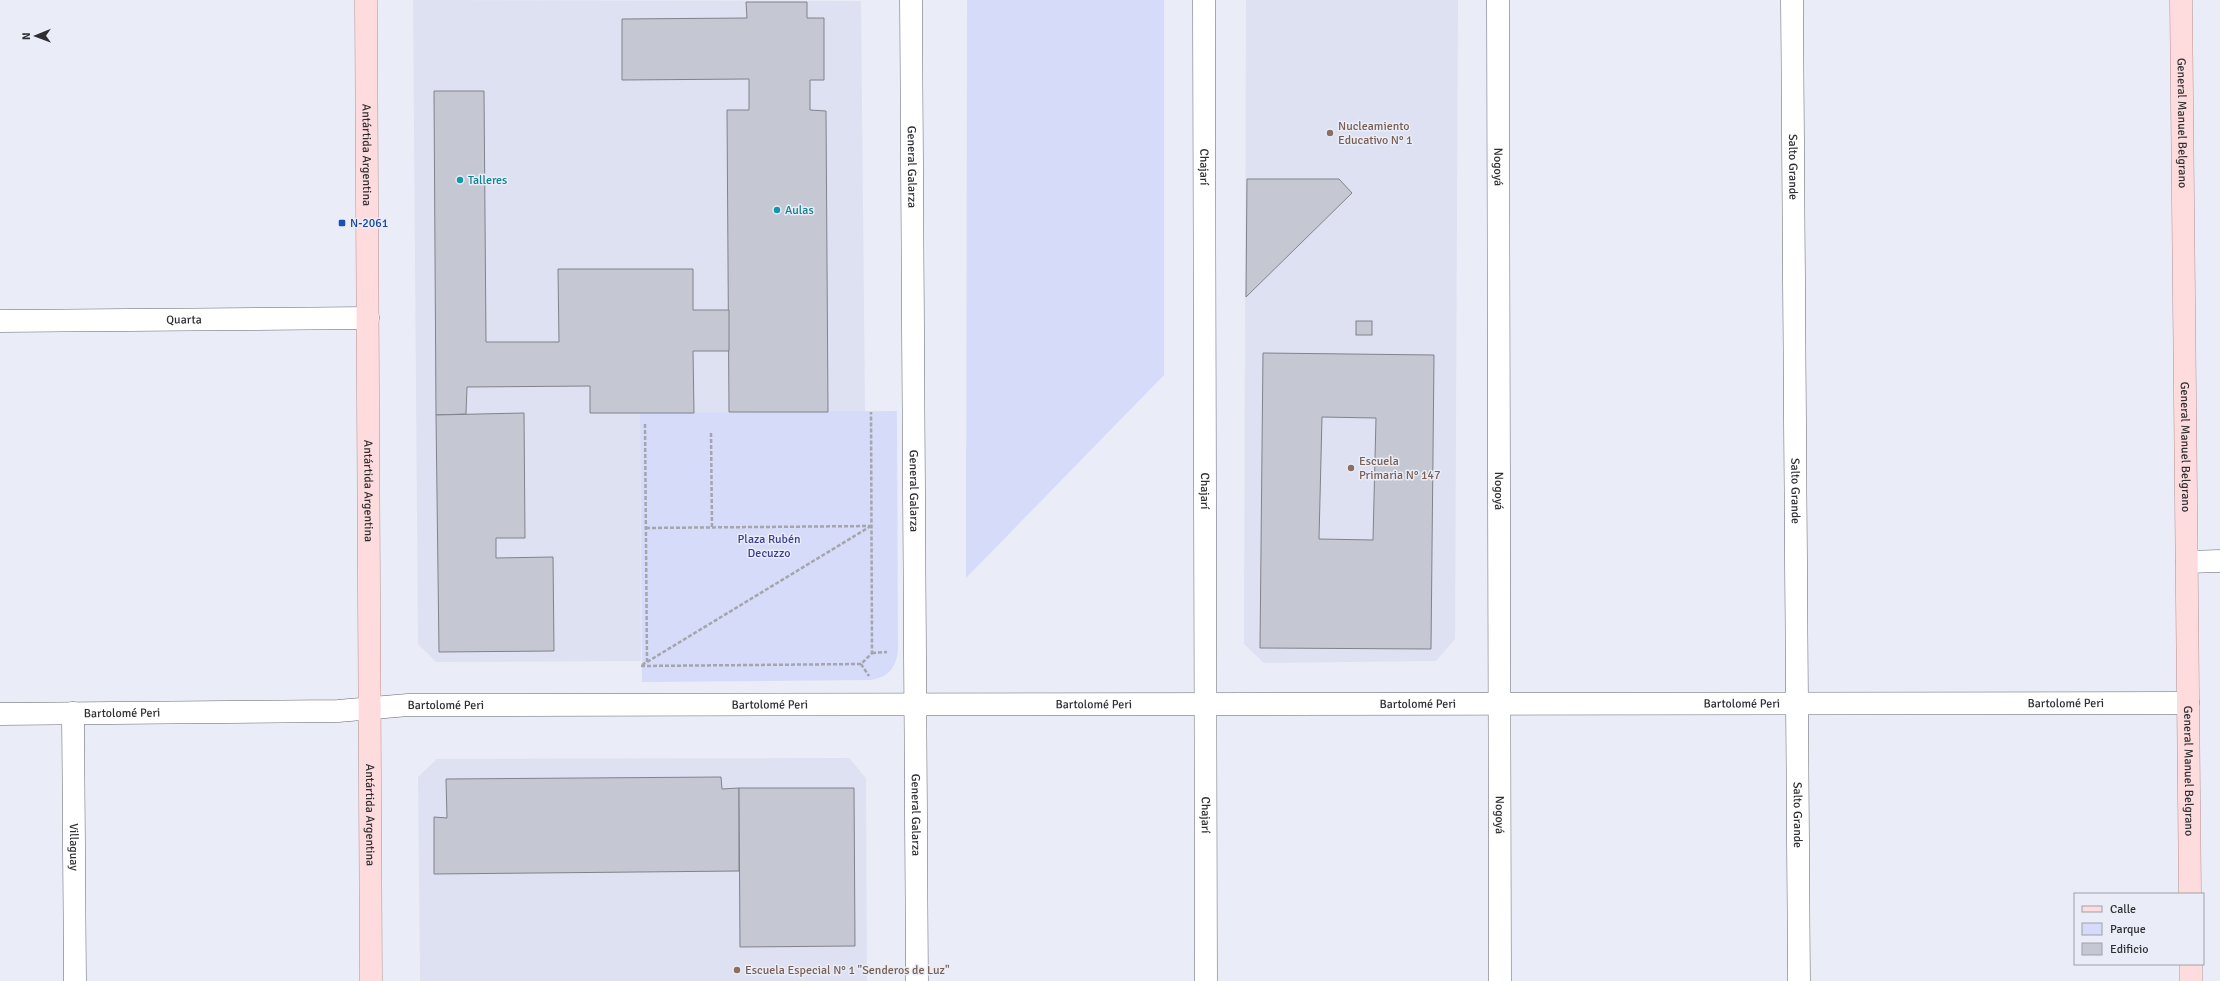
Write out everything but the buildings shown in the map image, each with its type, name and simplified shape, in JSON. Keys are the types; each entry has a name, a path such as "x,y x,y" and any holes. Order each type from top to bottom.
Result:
{"main road":[{"name":"Antártida Argentina","path":"366,0 371,981"},
{"name":"General Manuel Belgrano","path":"2181,0 2190,893"},
{"path":"2191,965 2191,981"}],"street":[{"name":"General Galarza","path":"911,0 917,981"},
{"name":"Chajarí","path":"1204,0 1206,981"},
{"name":"Nogoyá","path":"1498,0 1500,981"},
{"name":"Salto Grande","path":"1792,0 1799,981"},
{"name":"Quarta","path":"0,322 368,318"},
{"path":"2187,562 2220,561"},
{"name":"Bartolomé Peri","path":"0,714 338,711 424,705 2188,703"},
{"name":"Villaguay","path":"74,713 75,981"}],"path":[{"path":"871,412 872,654 861,664 641,666 871,526"},
{"path":"645,424 647,662"},
{"path":"711,433 712,527"},
{"path":"646,528 871,526"},
{"path":"861,664 871,680"}],"shaded area":[{"path":"413,0 861,1 865,412 640,413 641,661 436,662 418,644"},
{"name":"Escuela Primaria N° 147","path":"1246,0 1458,0 1455,639 1436,661 1264,663 1244,644"},
{"path":"849,758 866,778 867,981 420,981 418,777 437,759"}],"green space":[{"path":"967,0 1164,0 1164,375 966,578"},
{"name":"Plaza Rubén Decuzzo","path":"897,411 898,650 893,666 887,674 871,680 642,682 640,413"}],"place":[{"name":"Nucleamiento Educativo N° 1","path":"1330,133"},
{"name":"Talleres","path":"460,180"},
{"name":"Aulas","path":"777,210"},
{"name":"N-2061","path":"342,223"},
{"name":"Escuela Primaria N° 147","path":"1351,468"},
{"name":"Escuela Especial N° 1 \"Senderos de Luz\"","path":"737,970"}]}
